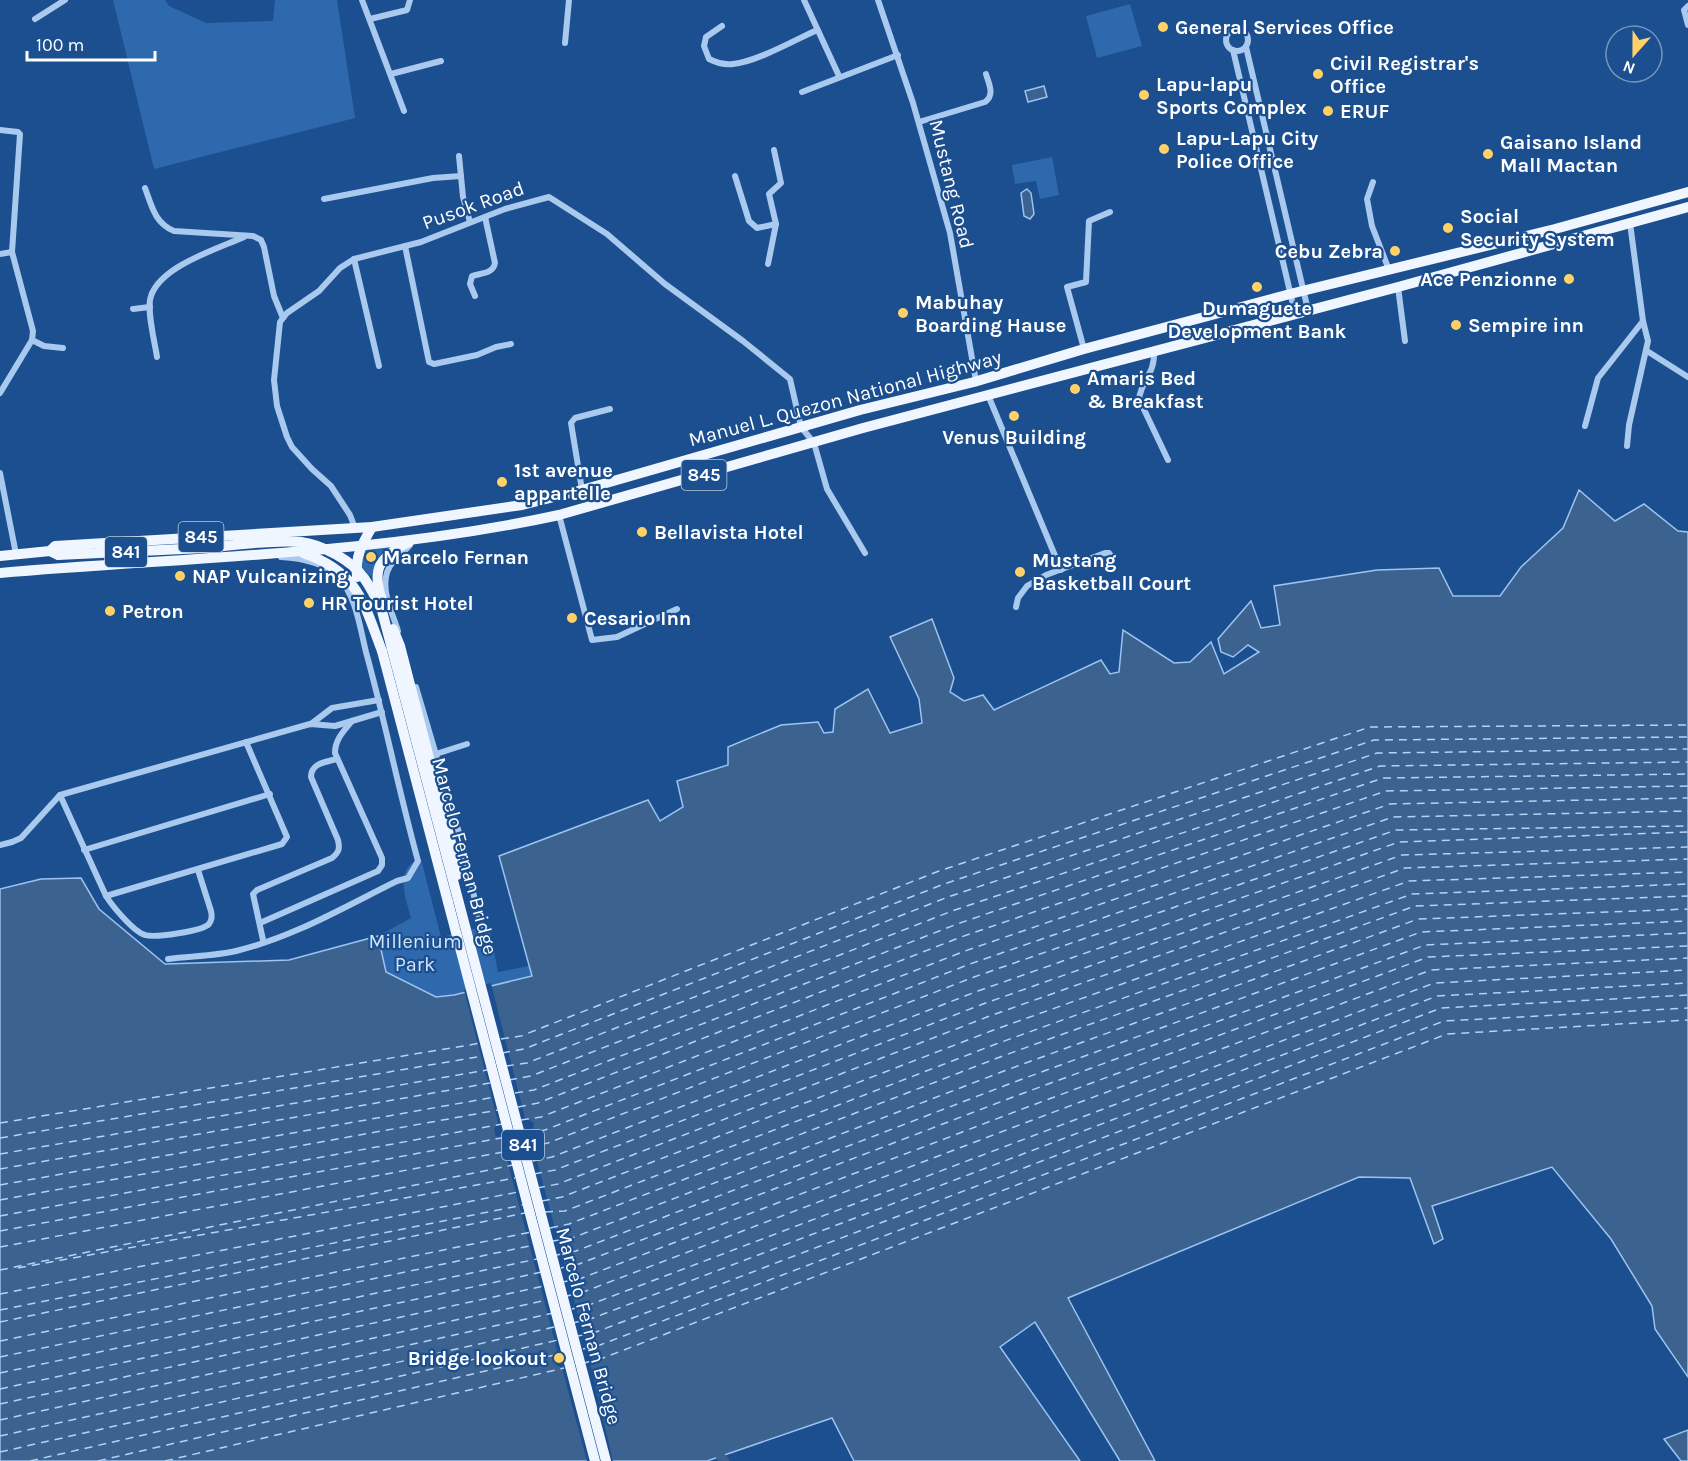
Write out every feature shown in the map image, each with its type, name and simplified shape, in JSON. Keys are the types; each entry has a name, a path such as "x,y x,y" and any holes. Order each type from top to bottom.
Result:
{"main road":[{"name":"Manuel L. Quezon National Highway","path":"0,556 51,551 55,546 372,527 501,509 582,490 1084,349 1290,294 1555,229 1688,192"},
{"name":"Manuel L. Quezon National Highway","path":"0,573 300,552 417,539 505,526 559,515 988,395 1688,207"},
{"path":"501,509 505,526"},
{"path":"363,602 357,574 357,561 361,545 372,527"},
{"path":"417,539 392,550 384,557 377,580 378,590 400,646 456,862 458,899"},
{"name":"Marcelo Fernan Bridge","path":"51,551 58,555 302,542 340,558 363,577 382,611 606,1461"},
{"name":"Marcelo Fernan Bridge","path":"300,552 321,560 343,573 351,582 363,602 382,651 595,1461"}],"street":[{"path":"35,19 65,0"},
{"path":"362,0 404,111"},
{"path":"370,19 407,10 410,0"},
{"path":"565,43 566,11 569,0"},
{"path":"804,0 838,76"},
{"name":"Mustang Road","path":"878,0 919,122 950,233 976,381"},
{"path":"1688,6 1684,10 1688,25"},
{"path":"722,26 706,37 704,46 709,59 720,64 747,61 817,30"},
{"path":"1295,313 1233,50 1227,45 1226,38 1232,30 1238,29 1247,35 1246,47 1308,310"},
{"path":"1233,50 1242,50 1246,47"},
{"path":"802,92 838,76 898,55"},
{"path":"391,74 441,61"},
{"path":"919,122 986,102 991,93 986,74"},
{"path":"0,130 20,134 12,252 33,331 32,340 0,393"},
{"path":"1255,147 1268,143"},
{"path":"768,264 776,225 769,194 781,183 774,150"},
{"path":"459,156 463,197 470,222"},
{"path":"324,199 433,178 461,176"},
{"path":"735,176 749,221 757,228 776,225"},
{"path":"1373,182 1367,200 1372,226 1389,270"},
{"path":"145,188 155,215 163,226 174,231 253,236 261,240 274,296 283,318 280,322 274,380 277,406 287,437 292,447 312,469 332,486 350,515 355,528"},
{"name":"Pusok Road","path":"283,318 320,291 340,268 354,259 421,242 470,222 549,197 607,234 665,284 744,341 790,379 801,427 814,443 827,489 865,553"},
{"path":"1084,349 1066,287 1086,282 1089,221 1110,212"},
{"path":"475,296 470,284 472,276 490,271 494,268 495,263 485,217"},
{"path":"1627,446 1629,425 1648,341 1643,321 1630,223"},
{"path":"157,357 150,308 151,296 163,279 182,265 245,236"},
{"path":"405,246 429,362 434,364 477,355 511,344"},
{"path":"0,254 12,252"},
{"path":"354,259 379,366"},
{"path":"1398,286 1405,341"},
{"path":"133,309 150,308"},
{"path":"1585,426 1598,378 1643,321"},
{"path":"32,340 44,346 63,348"},
{"path":"1154,351 1155,364 1150,377 1141,387 1139,399 1168,460"},
{"path":"1647,351 1688,377"},
{"path":"988,395 1061,570"},
{"path":"582,490 571,423 575,418 610,409"},
{"path":"0,473 16,554"},
{"path":"559,515 591,640 617,637 677,609"},
{"path":"417,539 391,565 385,576 384,586 436,754 484,938"},
{"path":"1016,607 1018,598 1027,586 1046,575 1105,553 1109,553 1113,558"},
{"path":"168,959 234,951 266,942 321,921 397,881 408,878 418,861 418,842 352,599 337,576 317,564 295,558 251,555"},
{"path":"310,724 332,708 379,700"},
{"path":"0,845 21,838 60,795 310,724 335,726 382,712"},
{"path":"260,923 378,871 382,865 382,858 337,759 335,746 353,720"},
{"path":"106,896 282,844 287,837 246,742"},
{"path":"436,754 467,744"},
{"path":"263,940 253,898 256,890 332,858 338,853 340,848 338,840 311,777 311,770 315,766 337,759"},
{"path":"84,850 270,794"},
{"path":"60,795 106,896 115,911 144,935 158,936 202,928 209,924 212,918 198,870"}],"green space":[{"path":"113,0 165,0 169,6 206,23 273,21 275,0 337,0 355,118 154,169"},
{"path":"1130,4 1142,46 1097,58 1086,16"},
{"path":"1052,157 1059,195 1040,199 1036,181 1015,184 1012,165"},
{"path":"392,544 379,556 371,577 362,567 362,553 367,546"},
{"name":"Millenium Park","path":"421,859 441,937 489,925 498,972 529,966 532,976 454,995 436,997 386,972 378,936 411,918 405,893 404,876 412,863"}],"shaded area":[{"path":"1044,86 1047,97 1028,102 1025,91"},
{"path":"1027,189 1031,193 1034,214 1030,219 1024,216 1021,193"},
{"path":"1579,490 1615,521 1644,504 1678,531 1688,532 1688,1377 1655,1329 1652,1306 1611,1239 1552,1167 1432,1206 1443,1239 1434,1244 1410,1178 1359,1177 1068,1298 1155,1461 1120,1461 1035,1322 1000,1347 1080,1461 854,1461 832,1418 707,1461 0,1461 0,889 41,879 81,878 99,909 165,964 289,960 378,936 386,972 436,997 454,995 532,976 499,856 648,800 660,821 683,807 677,781 728,765 728,747 781,725 818,722 824,733 833,732 835,709 868,689 890,733 922,723 919,699 890,637 932,619 954,678 950,692 964,701 983,695 994,710 1101,660 1110,674 1119,672 1123,630 1174,663 1190,662 1211,642 1224,674 1259,652 1248,645 1233,657 1221,652 1218,639 1251,601 1261,628 1280,625 1274,586 1377,570 1439,568 1453,596 1500,596 1521,567 1563,528"},
{"path":"1688,1430 1688,1461 1681,1461 1664,1439"}],"pier":[{"path":"491,983 525,1118 534,1125 530,1135 586,1345 595,1352 590,1363 613,1461 587,1461 562,1368 555,1364 554,1358 557,1350 502,1140 495,1135 494,1129 498,1122 464,990"}],"waterway":[{"path":"720,1456 725,1461"}],"ferry route":[{"path":"501,1039 521,1036 939,871 1370,727 1688,725"},
{"path":"502,1053 524,1049 944,884 1374,740 1688,737"},
{"path":"506,1066 527,1063 948,897 1377,753 1688,749"},
{"path":"509,1080 531,1076 952,911 1380,766 1688,762"},
{"path":"515,1093 534,1090 957,924 1383,778 1688,774"},
{"path":"518,1107 538,1103 961,937 1386,791 1688,786"},
{"path":"521,1120 541,1117 965,951 1390,804 1688,798"},
{"path":"526,1134 545,1130 970,964 1393,817 1688,811"},
{"path":"528,1147 548,1143 974,977 1396,830 1688,826"},
{"path":"533,1161 552,1157 978,991 1399,842 1688,832"},
{"path":"534,1174 555,1170 983,1004 1402,855 1688,847"},
{"path":"537,1188 558,1184 987,1017 1405,868 1688,859"},
{"path":"542,1201 562,1197 991,1031 1409,881 1688,872"},
{"path":"545,1212 565,1211 996,1044 1412,894 1688,884"},
{"path":"550,1228 569,1224 1000,1057 1415,906 1688,896"},
{"path":"553,1241 572,1238 1004,1071 1418,919 1688,909"},
{"path":"557,1255 576,1251 1009,1084 1421,932 1688,921"},
{"path":"561,1268 579,1264 1013,1097 1425,945 1688,933"},
{"path":"563,1282 582,1278 1017,1111 1428,957 1688,946"},
{"path":"567,1296 586,1291 1431,970 1688,958"},
{"path":"572,1309 589,1305 1434,983 1688,970"},
{"path":"573,1323 593,1318 1437,996 1688,983"},
{"path":"578,1336 596,1332 1441,1008 1688,995"},
{"path":"583,1349 600,1345 1444,1021 1688,1008"},
{"path":"584,1363 603,1358 1447,1034 1688,1020"},
{"path":"0,1123 481,1043"},
{"path":"0,1138 483,1056"},
{"path":"0,1154 487,1070"},
{"path":"0,1169 490,1083"},
{"path":"0,1185 495,1097"},
{"path":"0,1200 498,1110"},
{"path":"0,1216 502,1124"},
{"path":"0,1231 506,1137"},
{"path":"0,1247 508,1151"},
{"path":"0,1270 513,1165"},
{"path":"18,1268 515,1178"},
{"path":"0,1294 518,1192"},
{"path":"0,1310 523,1205"},
{"path":"0,1322 525,1213"},
{"path":"0,1341 531,1232"},
{"path":"0,1357 534,1245"},
{"path":"0,1373 537,1259"},
{"path":"0,1389 542,1272"},
{"path":"0,1404 544,1286"},
{"path":"0,1420 547,1300"},
{"path":"0,1436 553,1313"},
{"path":"0,1452 554,1327"},
{"path":"30,1461 558,1340"},
{"path":"98,1461 563,1353"},
{"path":"165,1461 564,1368"}],"place":[{"name":"General Services Office","path":"1163,27"},
{"name":"Civil Registrar's Office","path":"1318,74"},
{"name":"Lapu-lapu Sports Complex","path":"1144,95"},
{"name":"ERUF","path":"1328,111"},
{"name":"Lapu-Lapu City Police Office","path":"1164,149"},
{"name":"Gaisano Island Mall Mactan","path":"1488,154"},
{"name":"Social Security System","path":"1448,228"},
{"name":"Cebu Zebra","path":"1395,251"},
{"name":"Ace Penzionne","path":"1569,279"},
{"name":"Dumaguete Development Bank","path":"1257,287"},
{"name":"Mabuhay Boarding Hause","path":"903,313"},
{"name":"Sempire inn","path":"1456,325"},
{"name":"Amaris Bed & Breakfast","path":"1075,389"},
{"name":"Venus Building","path":"1014,416"},
{"name":"1st avenue appartelle","path":"502,482"},
{"name":"Bellavista Hotel","path":"642,532"},
{"name":"Marcelo Fernan","path":"371,557"},
{"name":"Mustang Basketball Court","path":"1020,572"},
{"name":"NAP Vulcanizing","path":"180,576"},
{"name":"HR Tourist Hotel","path":"309,603"},
{"name":"Petron","path":"110,611"},
{"name":"Cesario Inn","path":"572,618"},
{"name":"Bridge lookout","path":"559,1358"}]}
